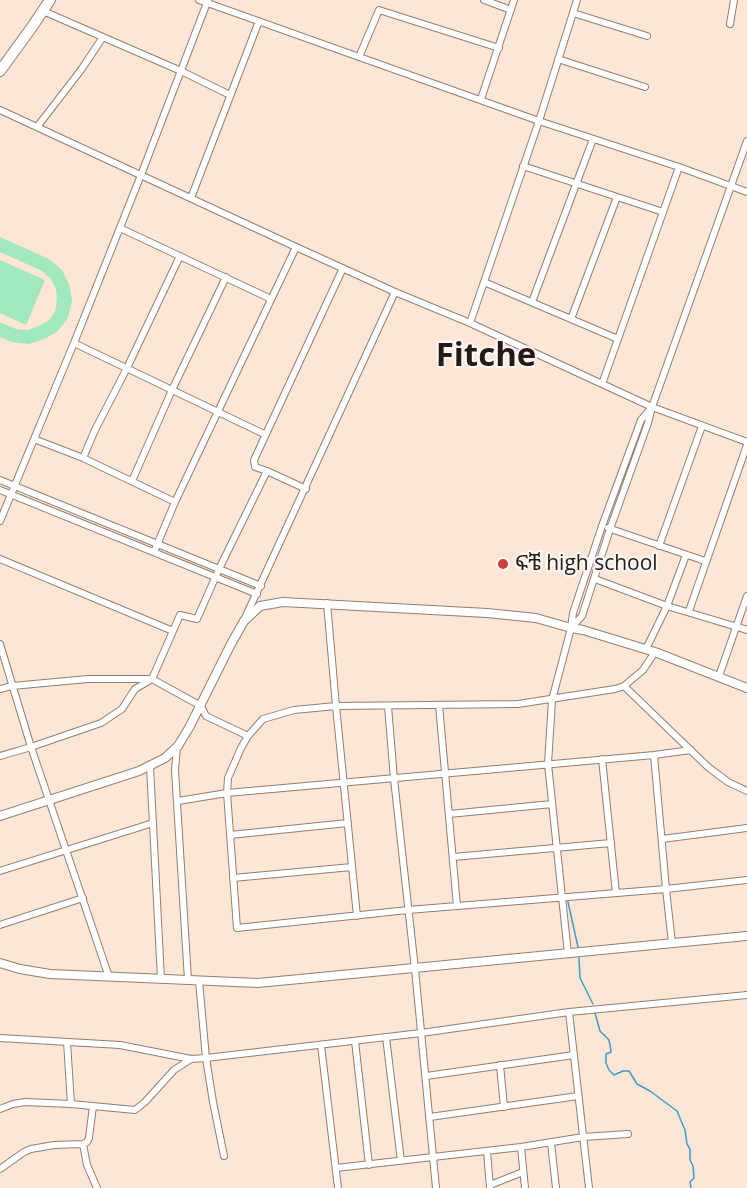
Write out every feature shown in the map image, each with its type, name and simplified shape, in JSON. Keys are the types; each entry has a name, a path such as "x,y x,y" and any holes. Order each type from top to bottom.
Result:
{"highway":[{"path":"0,71 50,0"}],"street":[{"path":"199,0 747,192"},
{"path":"484,0 511,10"},
{"path":"481,99 514,0"},
{"path":"470,323 539,121 577,0"},
{"path":"730,24 734,0"},
{"path":"0,521 120,228 207,1"},
{"path":"359,57 379,10 499,48"},
{"path":"43,11 230,95"},
{"path":"573,13 647,36"},
{"path":"191,198 258,21"},
{"path":"37,127 103,37"},
{"path":"558,59 645,87"},
{"path":"0,110 651,407 747,444 689,611"},
{"path":"532,302 593,139"},
{"path":"571,628 582,616 648,423 651,407 747,141"},
{"path":"523,166 663,212"},
{"path":"602,384 679,167"},
{"path":"571,319 617,197"},
{"path":"120,228 272,298"},
{"path":"154,552 175,502 296,247"},
{"path":"83,458 180,256"},
{"path":"306,489 255,467 254,459 343,268"},
{"path":"132,481 172,390 226,278"},
{"path":"484,282 618,339"},
{"path":"0,816 139,771 165,758 177,746 201,706 261,586 395,292"},
{"path":"74,343 264,434"},
{"path":"568,954 549,764 552,700 573,613 602,526 641,420 651,407"},
{"path":"660,546 702,426"},
{"path":"34,439 83,458 175,502"},
{"path":"0,756 100,723 122,709 135,689 152,679 180,615 197,619 267,471"},
{"path":"0,480 261,586"},
{"path":"0,490 10,496 257,594"},
{"path":"602,526 705,561"},
{"path":"686,555 643,670 624,686 615,690 518,704 336,706 294,710 263,719 248,736 228,778 227,793 237,928 408,910 666,889 747,880"},
{"path":"0,560 173,631"},
{"path":"595,579 667,606 747,630"},
{"path":"719,676 747,596"},
{"path":"244,621 260,606 283,602 536,618 651,650 747,688"},
{"path":"327,603 357,916"},
{"path":"0,645 31,747 109,977"},
{"path":"0,689 88,679 152,679 201,706 206,716 248,736"},
{"path":"624,686 708,767 728,782 747,790"},
{"path":"438,705 457,906"},
{"path":"388,706 436,1188"},
{"path":"177,746 175,770 188,980"},
{"path":"178,801 227,793 692,750"},
{"path":"654,755 672,944"},
{"path":"602,759 616,892"},
{"path":"150,766 161,979"},
{"path":"449,814 552,804"},
{"path":"0,871 153,823"},
{"path":"230,835 348,824"},
{"path":"662,839 747,828"},
{"path":"453,857 611,843"},
{"path":"233,878 352,867"},
{"path":"0,925 83,898"},
{"path":"0,963 36,972 258,983 747,936"},
{"path":"199,981 206,1058 224,1156"},
{"path":"0,1038 120,1045 191,1059 421,1033 569,1012 747,995"},
{"path":"569,1012 589,1188"},
{"path":"386,1037 401,1161"},
{"path":"355,1041 369,1165"},
{"path":"68,1042 71,1104"},
{"path":"321,1045 338,1188"},
{"path":"426,1076 574,1055"},
{"path":"0,1109 25,1102 135,1110 174,1070 191,1059"},
{"path":"500,1065 504,1107"},
{"path":"430,1117 578,1096"},
{"path":"0,1169 31,1149 87,1142 93,1106"},
{"path":"336,1168 434,1158 583,1137 628,1134"},
{"path":"551,1143 556,1188"},
{"path":"83,1144 87,1165 97,1188"},
{"path":"521,1147 525,1188"},
{"path":"487,1151 490,1187 523,1172"}],"green space":[{"path":"0,237 49,259 62,270 69,284 72,300 68,318 57,332 44,339 29,344 12,342 0,337 0,322 16,329 28,330 48,321 55,312 57,299 56,289 51,279 42,271 0,252"},
{"path":"0,260 45,280 26,325 0,313"}],"waterway":[{"path":"568,902 578,947"},
{"path":"579,958 580,978 593,1004"},
{"path":"595,1013 600,1031 609,1040 611,1052 606,1054 609,1070 614,1075 629,1071 637,1084 677,1111 690,1149 694,1178 690,1182 691,1188"}],"place":[{"name":"ፍቼ high school","path":"503,564"}],"district":[{"name":"Fitche","path":"486,357"}]}
